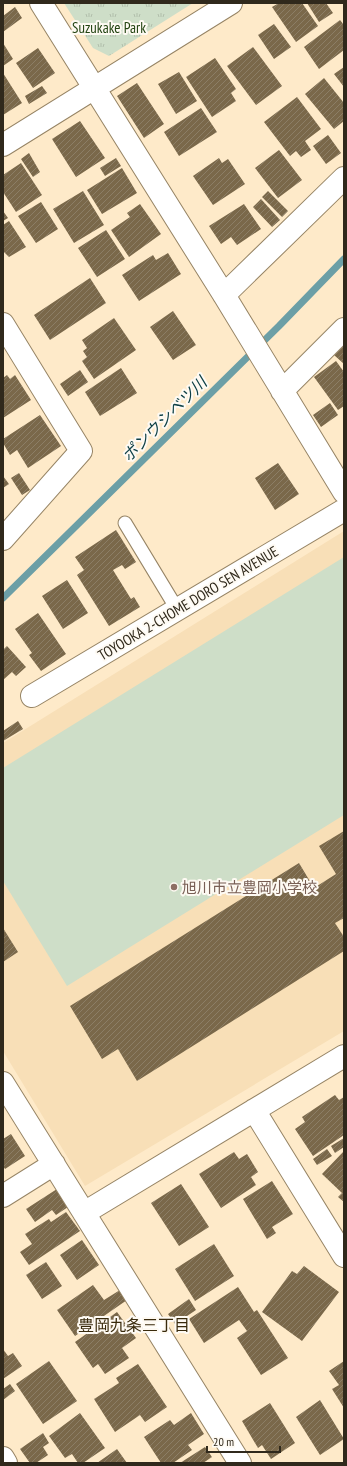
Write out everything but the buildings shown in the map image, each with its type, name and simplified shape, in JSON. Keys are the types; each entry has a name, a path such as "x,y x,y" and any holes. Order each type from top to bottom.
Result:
{"street":[{"path":"41,3 94,90 224,295 344,492"},
{"path":"3,145 94,90 231,3"},
{"path":"224,295 344,178"},
{"path":"3,324 81,451 3,539"},
{"path":"282,391 344,329"},
{"name":"TOYOOKA 2-CHOME DORO SEN AVENUE","path":"32,696 344,510"},
{"path":"84,1213 344,1056"},
{"path":"3,1083 240,1463"},
{"path":"254,1110 344,1256"},
{"path":"3,1196 54,1164"},
{"path":"3,1458 6,1463"}],"lane":[{"path":"125,523 177,609"}],"shaded area":[{"name":"旭川市立豊岡小学校","path":"344,531 344,1031 85,1186 3,1051 3,743"}],"green space":[{"name":"Suzukake Park","path":"64,3 193,3 109,56 93,48"},
{"path":"344,557 344,815 67,986 3,881 3,768"}],"waterway":[{"name":"ポンウシベツ川","path":"3,598 279,326 344,259"}],"place":[{"name":"旭川市立豊岡小学校","path":"174,887"}],"district":[{"name":"豊岡九条三丁目","path":"134,1325"}]}
